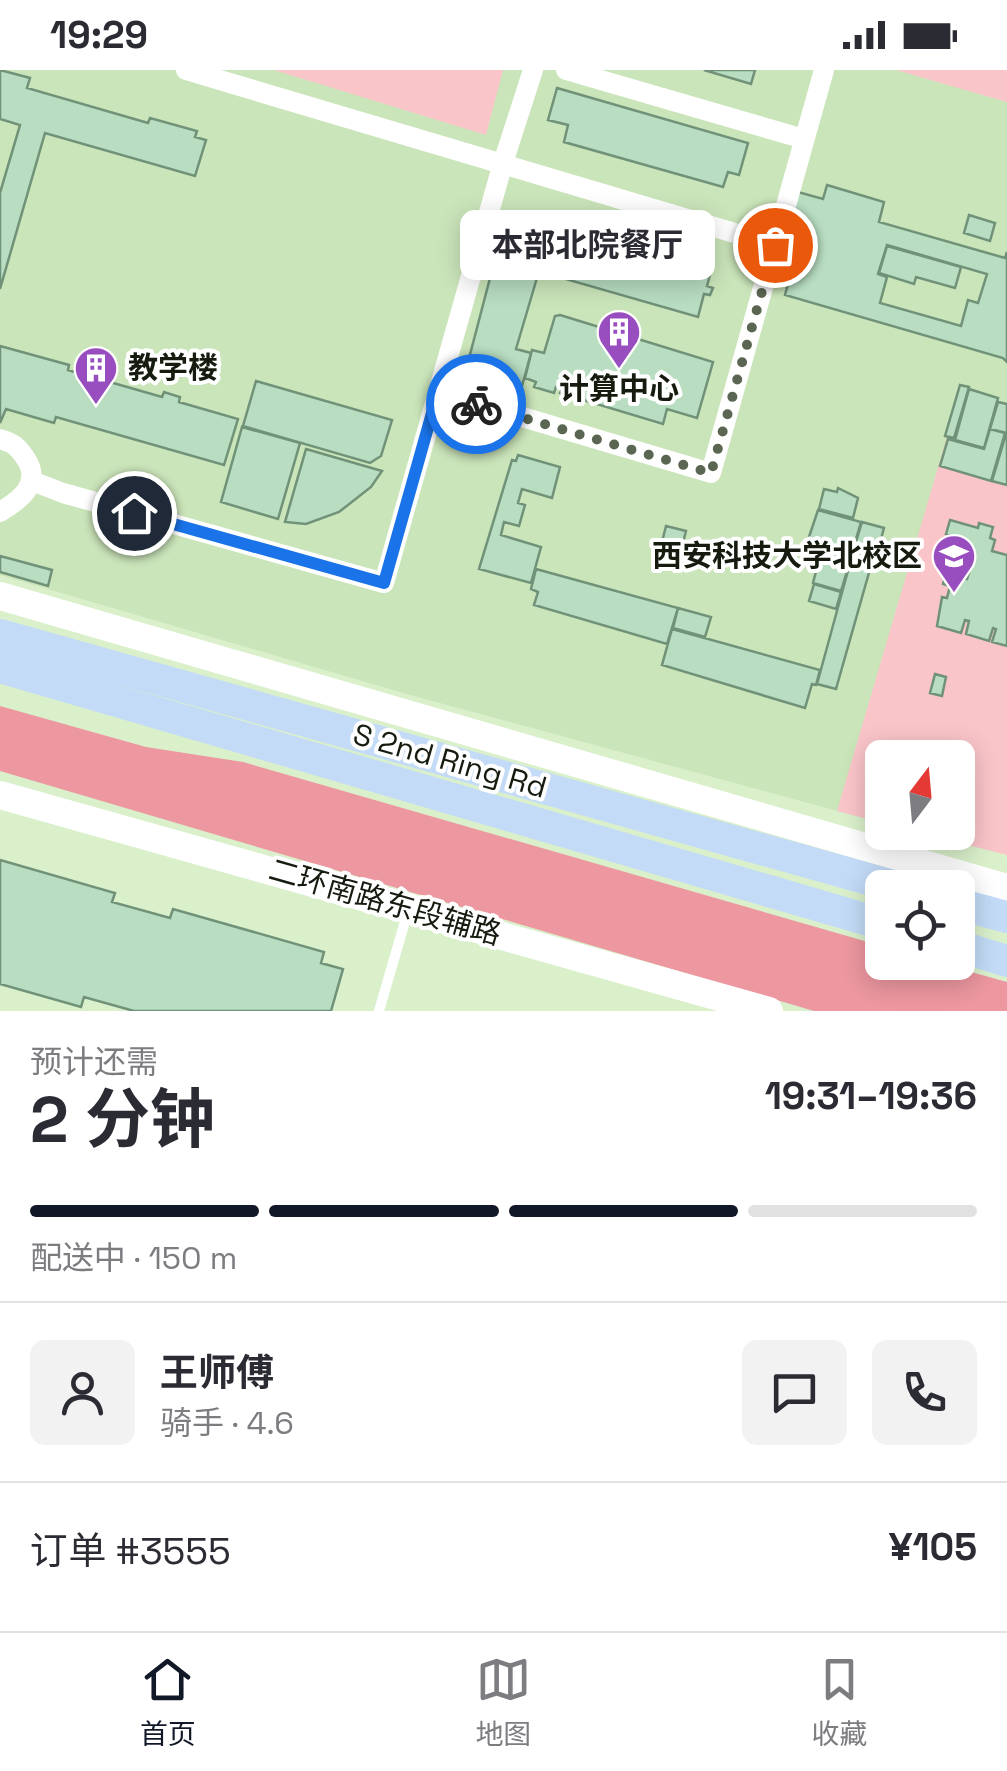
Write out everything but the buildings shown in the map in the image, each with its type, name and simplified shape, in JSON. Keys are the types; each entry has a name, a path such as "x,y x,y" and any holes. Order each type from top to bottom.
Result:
{"highway":[{"name":"S 2nd Ring Rd","path":"0,635 865,878"},
{"name":"S 2nd Ring Rd","path":"0,667 865,919"},
{"path":"0,687 109,718 234,734"},
{"path":"975,909 1007,918"},
{"path":"975,951 1007,961"}],"main road":[{"path":"0,596 1007,888"},
{"name":"二环南路东段辅路","path":"0,795 769,1011"}],"street":[{"path":"186,70 775,245"},
{"path":"32,480 63,493 384,583 503,162 533,70"},
{"path":"566,70 804,139"},
{"path":"438,392 711,473 824,70"},
{"path":"0,439 16,444 30,466 32,480 26,494 0,512"}],"lane":[{"path":"379,1011 409,908"}],"shaded area":[{"path":"0,70 1007,70 1007,854 975,840 975,740 865,740 865,818 403,693 0,575"},
{"path":"274,70 503,70 486,135"},
{"path":"896,70 1007,70 1007,102"},
{"name":"西安科技大学北校区","path":"949,430 1007,447 1007,855 975,847 975,740 865,740 865,818 837,811"},
{"path":"0,706 146,747 243,762 865,941 865,980 975,980 975,973 1007,982 1007,1011 814,1011 0,771"}],"way so far":[{"path":"476,404 711,473 775,245"}],"place":[{"name":"本部北院餐厅","path":"775,245"},
{"name":"计算中心","path":"619,370"},
{"name":"教学楼","path":"96,406"},
{"name":"西安科技大学北校区","path":"954,594"}],"route":[{"path":"134,513 384,583 438,392 476,404"}]}
